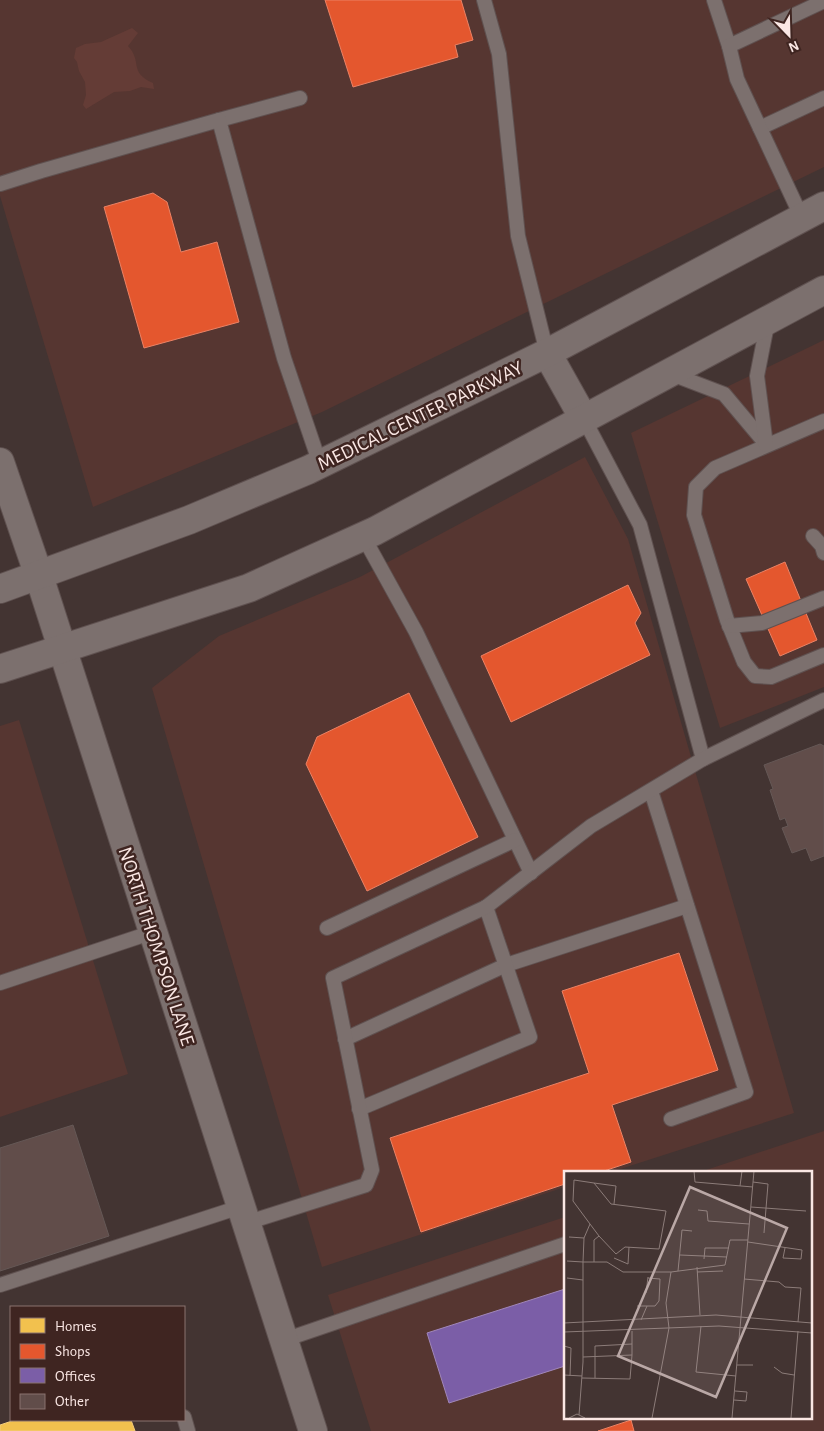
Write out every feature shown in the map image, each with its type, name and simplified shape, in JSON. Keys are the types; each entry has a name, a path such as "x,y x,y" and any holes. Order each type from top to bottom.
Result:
{"main road":[{"name":"MEDICAL CENTER PARKWAY","path":"0,589 189,520 320,464 547,353 813,212"},
{"path":"0,669 249,588 363,536 824,290"},
{"path":"547,353 584,419"},
{"name":"NORTH THOMPSON LANE","path":"0,462 39,576 313,1431"}],"lane":[{"path":"484,0 499,54 518,236 547,353"},
{"path":"714,0 729,46 737,79 760,128 813,212"},
{"path":"729,46 824,1"},
{"path":"0,184 41,170 300,98"},
{"path":"760,128 824,98"},
{"path":"219,120 284,358 320,464"},
{"path":"766,445 757,376 768,320"},
{"path":"669,373 724,394 766,445"},
{"path":"584,419 640,525 703,759"},
{"path":"824,421 715,468 696,487 694,515 730,626 744,662 755,676 771,677 824,655"},
{"path":"363,536 416,632 531,873"},
{"path":"812,536 822,546 824,553"},
{"path":"730,626 762,623 824,598"},
{"path":"0,1285 243,1215 366,1185 372,1170 333,978 486,907 591,826 703,759 824,700"},
{"path":"651,791 746,1092 671,1119"},
{"path":"327,928 515,840"},
{"path":"345,1039 506,965 687,906"},
{"path":"359,1109 530,1037 486,907"},
{"path":"0,983 153,932"},
{"path":"284,1340 564,1244"}],"shaded area":[{"path":"0,0 824,0 824,167 322,412 93,507 0,196"},
{"path":"132,28 138,33 128,46 135,57 138,71 145,79 153,83 154,89 141,87 130,91 114,92 86,109 83,105 86,95 85,82 74,58 76,48 85,44 101,42"},
{"path":"824,340 824,687 720,728 631,433"},
{"path":"585,457 628,539 794,1113 614,1171 564,1171 564,1187 322,1267 152,688 219,636 360,577"},
{"path":"19,720 128,1074 0,1117 0,726"},
{"path":"824,1131 824,1431 371,1431 328,1295 564,1217 564,1418 812,1418 812,1171 703,1171"}],"building: Homes":[{"path":"12,1421 131,1421 135,1431 0,1431 0,1425"}],"building: Shops":[{"path":"325,0 461,0 473,40 455,45 458,57 353,87"},
{"path":"153,193 167,202 181,252 217,242 239,322 144,348 104,207"},
{"path":"785,562 817,640 780,656 746,579"},
{"path":"628,585 641,613 635,623 650,655 511,722 481,656"},
{"path":"409,693 478,837 367,891 306,764 317,737"},
{"path":"679,953 718,1070 612,1105 631,1162 604,1171 564,1171 564,1184 421,1232 390,1138 589,1073 562,991"},
{"path":"631,1420 634,1431 598,1431"}],"building: Offices":[{"path":"564,1289 564,1366 449,1403 427,1333"}],"building: Other":[{"path":"820,744 824,746 824,856 811,861 806,848 792,853 782,828 788,826 785,818 780,820 770,790 773,789 764,765"},
{"path":"73,1125 109,1236 0,1271 0,1148"}]}
